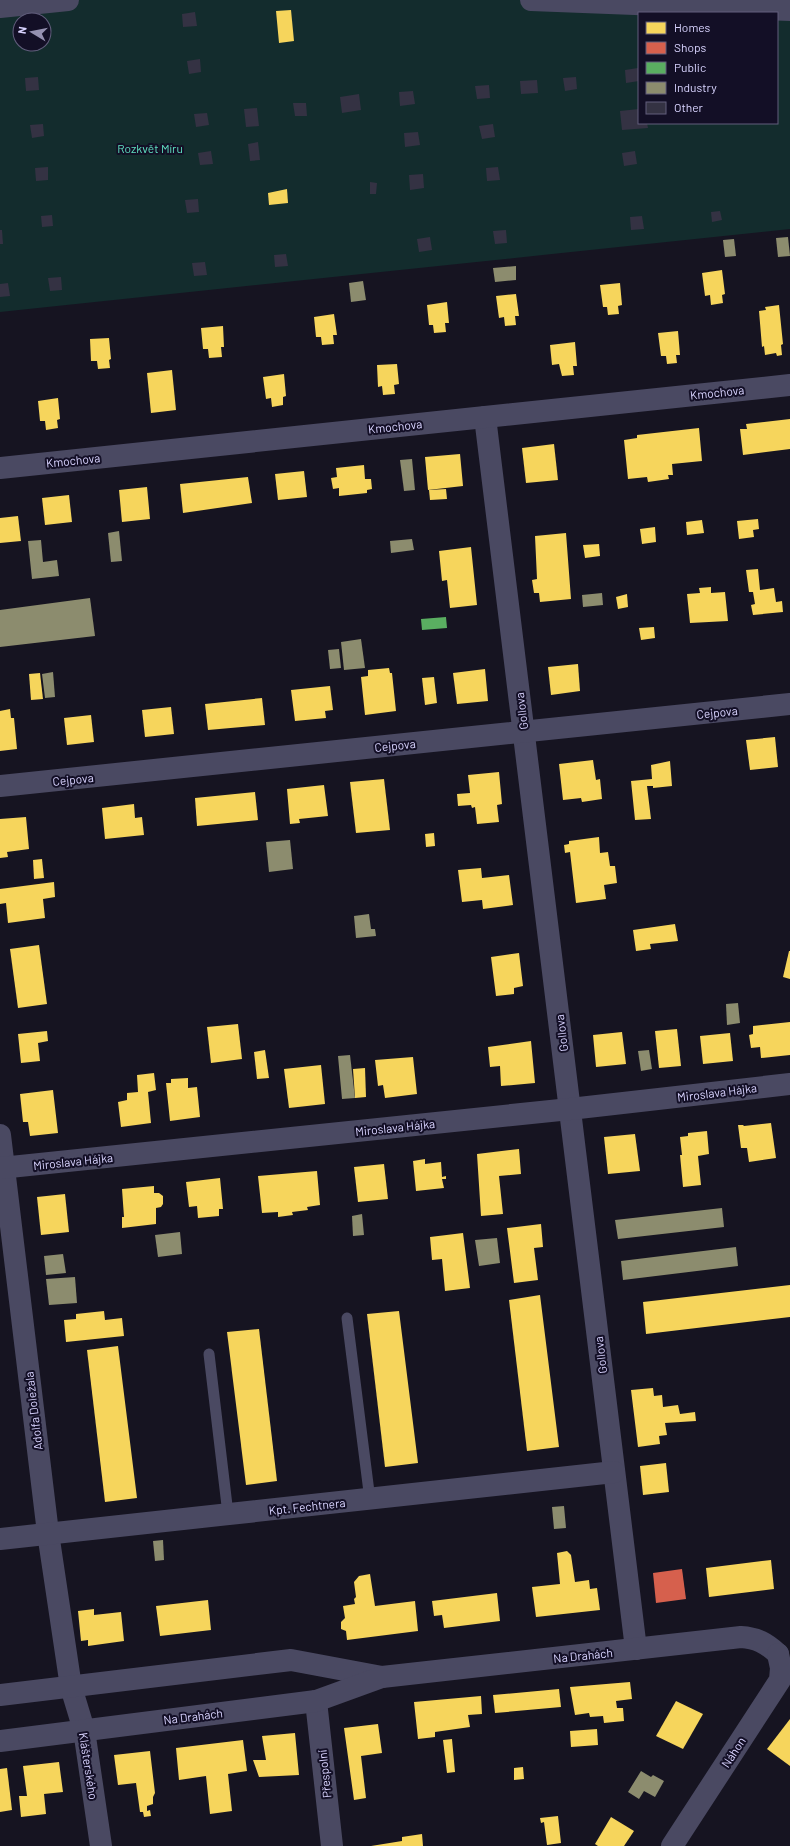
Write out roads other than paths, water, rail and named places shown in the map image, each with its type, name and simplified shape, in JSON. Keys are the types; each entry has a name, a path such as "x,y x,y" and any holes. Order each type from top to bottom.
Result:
{"street":[{"path":"0,7 68,0"},
{"path":"531,0 790,10"},
{"name":"Kmochova","path":"0,468 790,385"},
{"name":"Gollova","path":"485,417 636,1649"},
{"name":"Cejpova","path":"0,786 790,704"},
{"name":"Miroslava Hájka","path":"2,1168 570,1109 790,1084"},
{"name":"Adolfa Doležala","path":"0,1135 2,1168 48,1533 71,1687"},
{"name":"Kpt. Fechtnera","path":"0,1539 370,1500 614,1472"},
{"name":"Na Drahách","path":"0,1741 316,1702 382,1677 741,1637 755,1638 784,1652"},
{"name":"Náhon","path":"672,1846 780,1680 784,1652"},
{"name":"Na Drahách","path":"0,1695 291,1660 382,1677"},
{"name":"Klášterského","path":"71,1687 84,1730 101,1846"},
{"name":"Přespolní","path":"316,1702 332,1846"}],"lane":[{"path":"348,1318 370,1500"},
{"path":"209,1354 228,1514"}],"park label":[{"name":"Rozkvět Míru","path":"150,148"}]}
